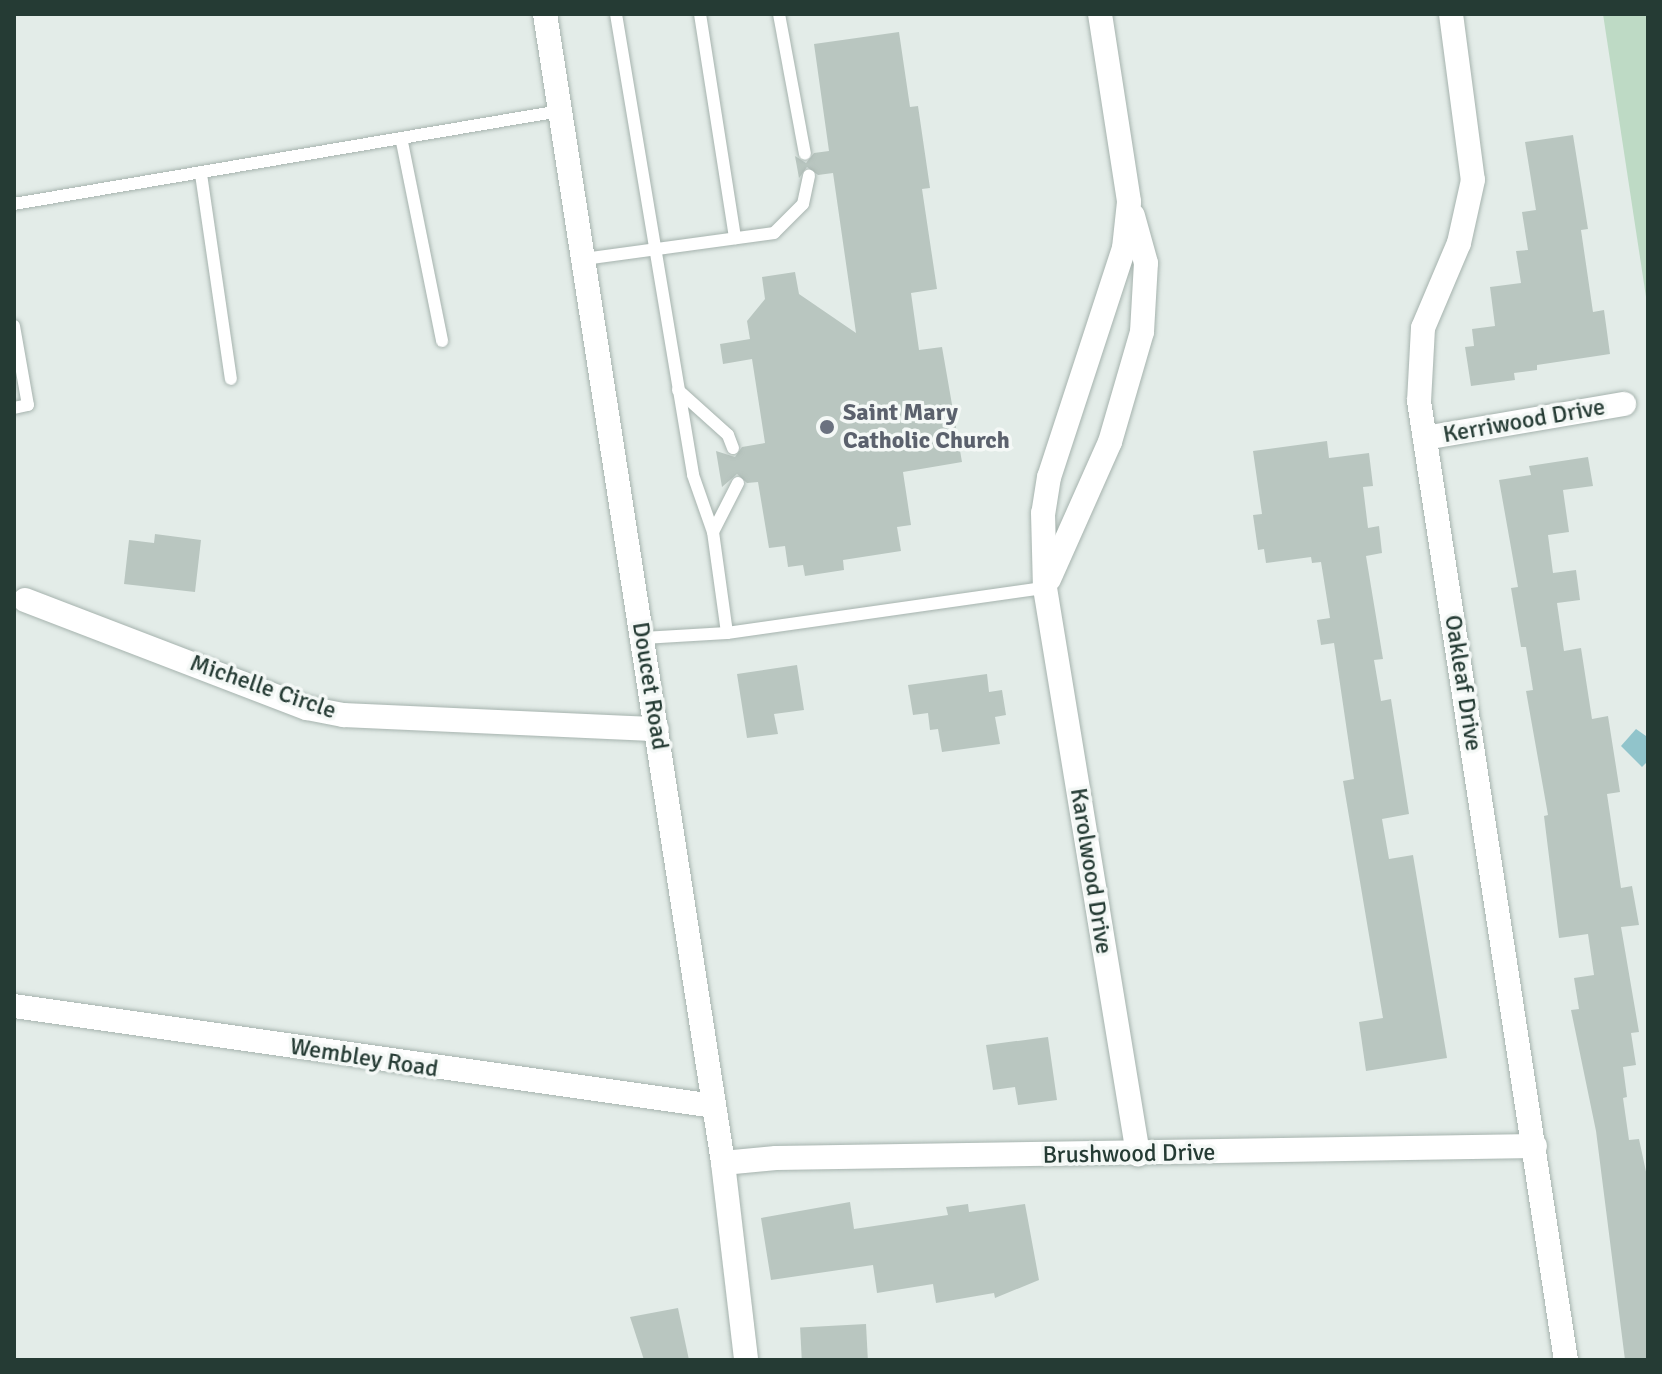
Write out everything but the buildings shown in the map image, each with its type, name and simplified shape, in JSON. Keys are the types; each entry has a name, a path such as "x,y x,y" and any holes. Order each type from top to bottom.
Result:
{"street":[{"name":"Doucet Road","path":"545,14 723,1163 746,1360"},
{"name":"Karolwood Drive","path":"1045,588 1110,442 1142,332 1146,263 1129,202 1100,14"},
{"name":"Oakleaf Drive","path":"1451,14 1473,180 1459,243 1423,328 1417,377 1566,1360"},
{"name":"Karolwood Drive","path":"1129,202 1120,269 1049,477 1043,513 1045,588 1138,1154"},
{"name":"Kerriwood Drive","path":"1425,438 1624,404"},
{"name":"Michelle Circle","path":"25,600 307,708 344,715 657,729"},
{"name":"Wembley Road","path":"14,1006 714,1106"},
{"name":"Brushwood Drive","path":"723,1163 776,1158 1535,1146"}],"lane":[{"path":"616,14 693,475 713,532 727,633"},
{"path":"700,14 735,238"},
{"path":"779,14 805,154"},
{"path":"14,204 402,142 560,111"},
{"path":"402,142 442,341"},
{"path":"201,174 231,379"},
{"path":"584,259 774,233 786,226 803,204 809,176"},
{"path":"14,326 28,405 14,408"},
{"path":"678,390 728,435 733,448"},
{"path":"713,532 738,483"},
{"path":"643,638 727,633 1045,588"}],"green space":[{"path":"1603,14 1648,14 1648,310"}],"water":[{"path":"1636,729 1646,736 1648,761 1642,767 1621,746"}],"place":[{"name":"Saint Mary Catholic Church","path":"827,427"}]}
